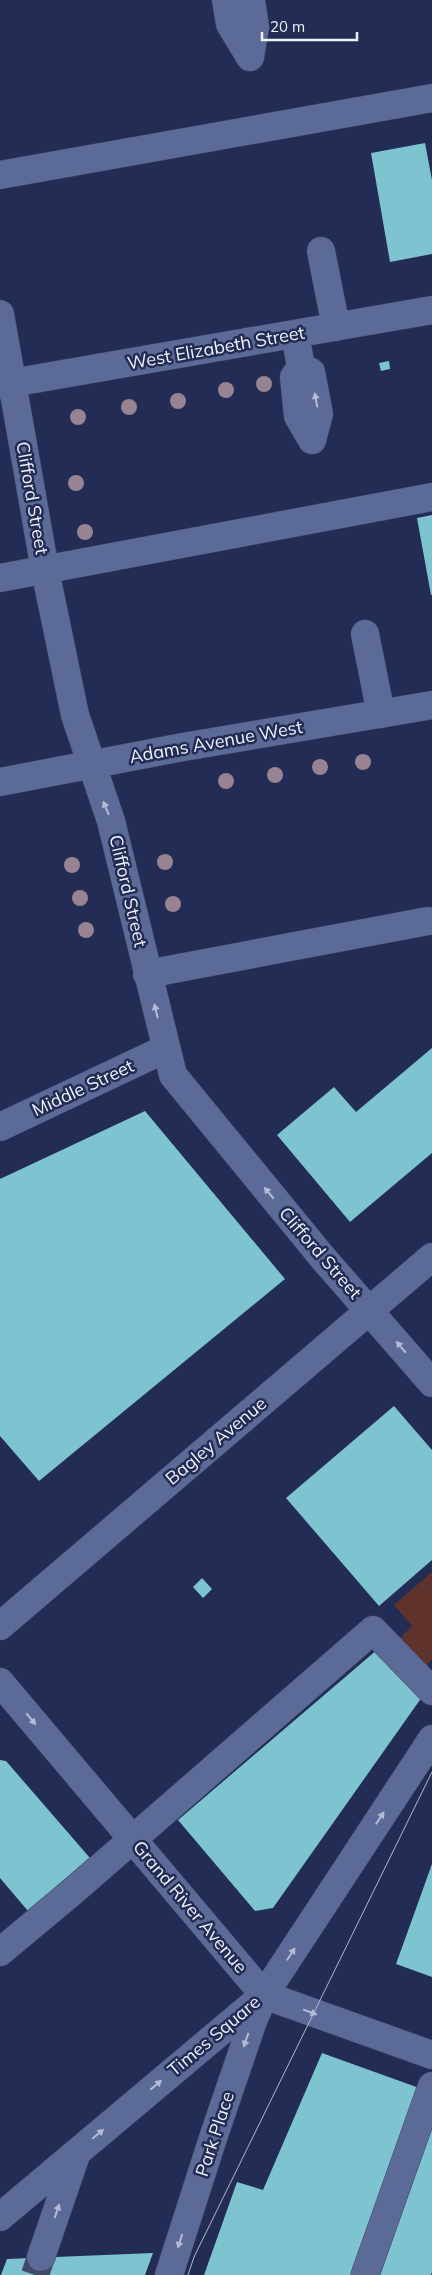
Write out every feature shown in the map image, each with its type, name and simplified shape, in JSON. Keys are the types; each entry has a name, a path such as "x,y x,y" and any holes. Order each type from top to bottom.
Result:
{"street":[{"path":"226,0 230,24 250,57 255,27 251,0"},
{"path":"0,175 432,98"},
{"path":"321,251 336,326"},
{"name":"West Elizabeth Street","path":"6,384 432,310"},
{"name":"Clifford Street","path":"0,314 6,384 75,715 90,764 111,821 173,1075 323,1258 432,1384"},
{"path":"295,334 301,367"},
{"path":"0,578 432,497"},
{"path":"365,634 381,714"},
{"name":"Adams Avenue West","path":"0,782 90,764 432,705"},
{"path":"148,974 428,921"},
{"name":"Middle Street","path":"0,1127 165,1048"},
{"name":"Bagley Avenue","path":"0,1626 432,1257"},
{"path":"0,1952 133,1840 373,1630 432,1691"},
{"name":"Grand River Avenue","path":"0,1682 264,1995"},
{"name":"Times Square","path":"0,2217 264,1995 432,1739"},
{"path":"264,1995 432,2055"},
{"name":"Park Place","path":"169,2275 241,2056 264,1995"},
{"path":"365,2275 432,2086"},
{"path":"42,2257 77,2152"}],"shaded area":[{"path":"432,1572 432,1659 426,1667 399,1639 412,1626 394,1605"}],"building":[{"path":"425,143 432,180 432,254 390,262 371,153"},
{"path":"389,361 390,369 381,371 379,363"},
{"path":"432,515 432,595 431,595 417,518"},
{"path":"432,1048 432,1153 350,1222 277,1135 334,1087 356,1112"},
{"path":"145,1111 285,1279 39,1481 0,1436 0,1179"},
{"path":"394,1406 432,1450 432,1560 379,1606 286,1498"},
{"path":"202,1578 212,1589 203,1598 193,1587"},
{"path":"378,1649 422,1697 273,1908 255,1911 178,1820"},
{"path":"0,1760 6,1761 90,1858 28,1911 0,1878"},
{"path":"432,1864 432,1977 396,1964"},
{"path":"322,2053 422,2089 355,2275 204,2275 237,2182 263,2190"},
{"path":"432,2112 431,2275 373,2275"},
{"path":"153,2253 145,2275 1,2275 7,2259"}],"tunnel":[{"path":"35,2275 41,2257"}],"tram line":[{"path":"188,2275 194,2257 432,1772"}]}
